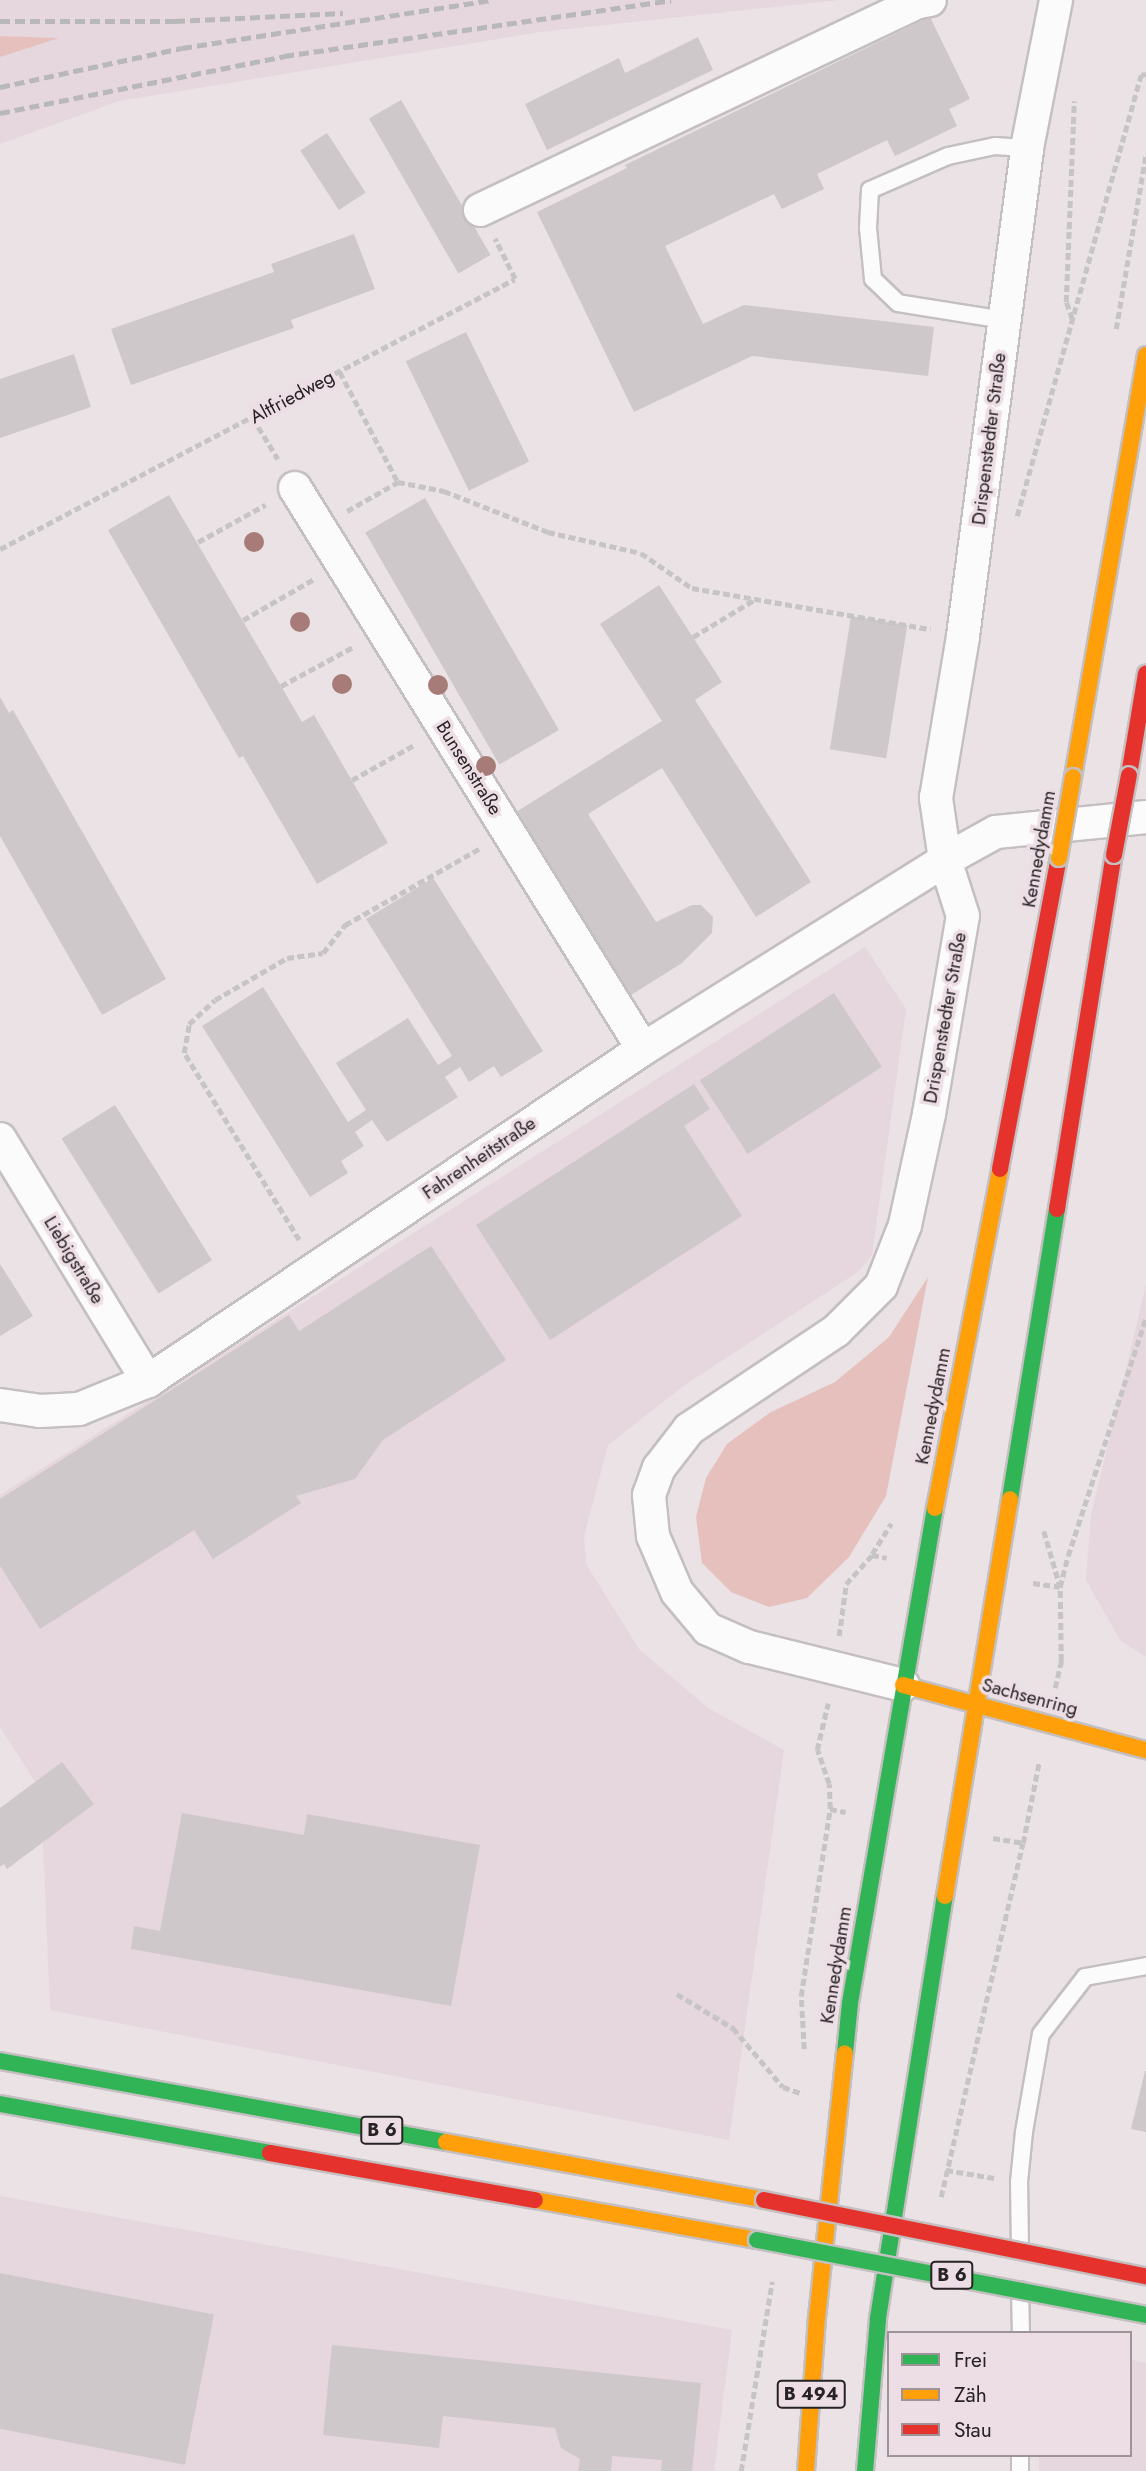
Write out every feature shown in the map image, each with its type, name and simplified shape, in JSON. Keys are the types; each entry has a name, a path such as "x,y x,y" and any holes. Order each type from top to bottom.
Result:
{"main road":[{"name":"Kennedydamm","path":"806,2471 817,2318 850,2003 903,1685 1059,858 1146,355"},
{"path":"976,1704 1146,674"},
{"name":"Sachsenring","path":"903,1685 1146,1750"},
{"name":"B 494","path":"865,2471 878,2318 976,1704"},
{"name":"B 6","path":"0,2061 764,2200 1146,2276"},
{"name":"B 6","path":"0,2104 757,2239 1146,2315"}],"street":[{"path":"480,210 919,2 930,0"},
{"name":"Drispenstedter Straße","path":"903,1685 749,1647 708,1629 677,1592 653,1536 649,1495 659,1468 689,1429 836,1331 881,1286 905,1225 929,1114 962,916 945,860 936,798 963,636 1027,148 1056,0"},
{"name":"Bunsenstraße","path":"295,488 643,1049"},
{"name":"Fahrenheitstraße","path":"0,1405 40,1411 79,1409 148,1381 643,1049 945,860 996,832 1146,817"},
{"name":"Liebigstraße","path":"0,1139 148,1381"}],"lane":[{"path":"1004,320 898,303 873,279 868,228 870,190 948,156 995,146 1027,148"},
{"path":"1021,2331 1021,2157 1041,2034 1085,1977 1146,1966"}],"path":[{"path":"1016,519 1141,75 1146,74"},
{"path":"1072,320 1066,302 1074,98"},
{"name":"Altfriedweg","path":"0,549 515,279 480,210"},
{"path":"340,372 398,482"},
{"path":"198,542 295,488 253,418"},
{"path":"320,528 398,482 444,491 548,532 641,553 691,588 963,636"},
{"path":"243,620 342,563"},
{"path":"693,637 755,599"},
{"path":"281,686 383,630"},
{"path":"352,780 444,729"},
{"path":"316,1268 184,1053 189,1024 215,1000 287,958 323,953 345,925 508,832"},
{"path":"938,2210 1023,1843 1046,1722 1061,1661 1060,1587 1146,1318"},
{"path":"805,2058 801,1996 830,1809 829,1784 817,1750 835,1669 846,1584 872,1555 925,1565"},
{"path":"677,1994 733,2028 783,2087 807,2096 807,2083"},
{"path":"741,2471 774,2272"}],"shaded area":[{"path":"0,0 840,0 540,32 119,101 0,144 0,57 56,38 0,36"},
{"path":"0,36 59,38 0,57"},
{"path":"865,947 906,1009 872,1255 858,1272 686,1384 608,1445 584,1536 586,1564 639,1649 708,1708 784,1750 729,2140 50,2010 41,1791 0,1727 0,1495"},
{"path":"928,1277 886,1496 849,1557 807,1598 769,1607 731,1592 702,1563 696,1517 706,1478 727,1444 771,1412 835,1382 889,1337"},
{"path":"1146,1285 1146,1657 1120,1640 1086,1580 1091,1516"},
{"path":"0,2196 732,2330 714,2471 0,2471"},
{"path":"1132,2360 1146,2363 1146,2471 1039,2471 1039,2457 1132,2457"}],"building":[{"path":"930,17 970,99 949,109 957,126 895,156 887,140 817,174 824,189 782,209 774,194 665,246 703,324 744,305 934,327 928,376 752,356 634,412 537,212 627,168 625,165"},
{"path":"698,37 713,70 547,150 525,104 619,58 625,73"},
{"path":"401,100 490,255 458,274 369,118"},
{"path":"327,133 366,193 339,210 300,150"},
{"path":"354,234 375,289 291,320 294,328 131,385 111,329 274,272 271,264"},
{"path":"466,332 529,461 469,491 406,361"},
{"path":"74,354 91,407 0,438 0,379"},
{"path":"169,495 302,722 314,715 388,843 317,884 243,756 239,758 108,530"},
{"path":"425,498 559,730 499,765 365,532"},
{"path":"659,585 722,682 695,700 811,882 756,917 662,768 588,814 656,922 692,905 701,905 713,917 712,933 682,963 631,995 516,812 662,721 600,624"},
{"path":"851,616 907,625 886,758 830,749"},
{"path":"0,697 9,713 13,710 166,979 102,1015 0,836"},
{"path":"433,878 543,1051 501,1077 494,1066 469,1082 460,1067 445,1077 458,1097 387,1142 372,1120 355,1132 364,1146 341,1161 348,1173 310,1197 202,1026 263,987 348,1122 366,1110 336,1063 408,1018 438,1065 452,1056 366,919"},
{"path":"834,993 882,1067 748,1154 700,1080"},
{"path":"694,1084 710,1109 684,1126 742,1216 550,1340 476,1225"},
{"path":"115,1105 212,1260 159,1294 62,1138"},
{"path":"431,1246 506,1360 383,1440 355,1479 296,1496 301,1503 213,1559 194,1530 40,1629 0,1566 0,1499 289,1315 299,1331"},
{"path":"0,1264 33,1316 0,1336"},
{"path":"62,1762 94,1804 7,1869 4,1864 0,1867 0,1808"},
{"path":"182,1813 304,1835 307,1814 480,1845 451,2006 131,1949 134,1926 160,1931"},
{"path":"1146,2071 1146,2132 1131,2129"},
{"path":"0,2273 214,2315 185,2465 0,2429"},
{"path":"332,2345 701,2383 692,2471 661,2471 662,2460 612,2456 611,2471 578,2471 580,2459 561,2448 555,2428 443,2416 439,2448 323,2435"}],"railway":[{"path":"0,87 182,48 491,0"},
{"path":"0,113 284,56 671,0"},
{"path":"0,21 175,21 343,13"}],"traffic: fast":[{"path":"1010,1499 1057,1209"},
{"path":"845,2053 850,2003 935,1508"},
{"path":"865,2471 878,2318 945,1896"},
{"path":"0,2061 446,2142"},
{"path":"0,2104 270,2153"},
{"path":"757,2240 1146,2315"}],"traffic: slow":[{"path":"1073,777 1146,355"},
{"path":"1059,858 1073,777"},
{"path":"935,1508 1000,1169"},
{"path":"945,1896 1010,1499"},
{"path":"903,1685 1146,1750"},
{"path":"806,2471 817,2318 845,2053"},
{"path":"446,2142 764,2200"},
{"path":"535,2200 757,2240"}],"traffic: jam":[{"path":"1129,775 1146,673"},
{"path":"1114,855 1129,775"},
{"path":"1057,1209 1114,855"},
{"path":"1000,1169 1059,858"},
{"path":"270,2153 535,2200"},
{"path":"764,2200 1146,2276"}]}
